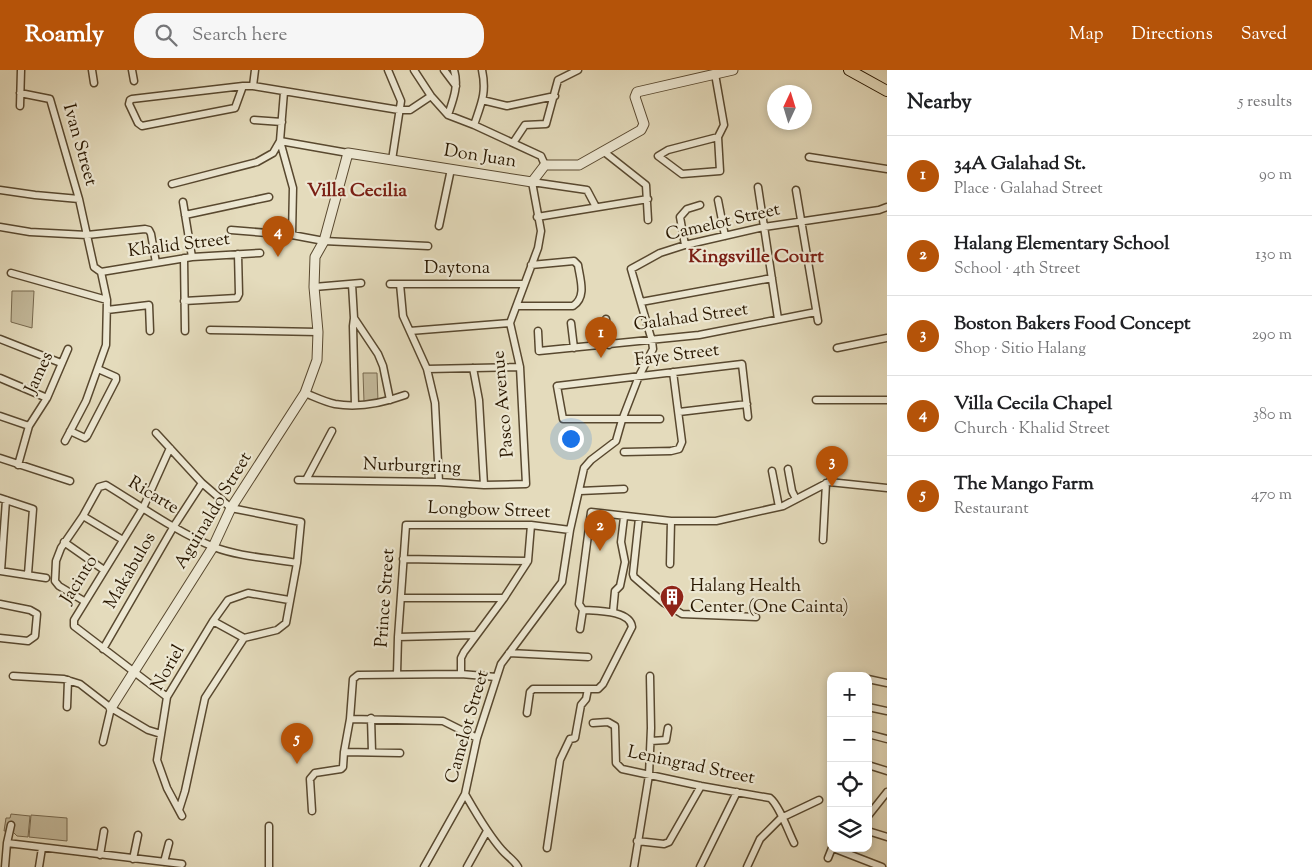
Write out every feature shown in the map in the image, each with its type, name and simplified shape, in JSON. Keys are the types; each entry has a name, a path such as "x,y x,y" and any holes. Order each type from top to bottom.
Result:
{"main road":[{"path":"849,70 887,91"}],"street":[{"path":"20,106 21,70"},
{"path":"92,70 94,83"},
{"path":"132,70 134,81"},
{"path":"253,86 255,70"},
{"path":"388,70 401,101 392,160"},
{"path":"414,70 431,96 448,115 541,156 546,165 579,165 641,130 644,124 635,96 637,92 733,70"},
{"path":"444,70 456,87"},
{"path":"448,115 456,87 454,70"},
{"path":"474,125 485,84 482,70"},
{"path":"513,143 525,125 546,124 558,80 578,70"},
{"path":"715,74 724,125 718,137 720,171 682,174 658,156 668,150 718,137"},
{"path":"242,86 235,108 142,126 138,123 129,104 132,99 242,86 253,86 399,110 410,110 431,96"},
{"name":"Ivan Street","path":"20,92 50,99 79,199"},
{"path":"284,92 280,141 293,188 292,235"},
{"path":"482,100 507,106 555,96"},
{"path":"254,120 282,122"},
{"path":"172,184 257,162 273,153 280,141"},
{"name":"Don Juan","path":"280,141 532,182 546,165"},
{"path":"603,151 646,185 648,220"},
{"name":"Aguinaldo Street","path":"103,742 110,708 213,547 231,508 305,393 317,360 318,332 314,286 315,257 324,241 348,153"},
{"path":"809,156 887,169"},
{"path":"439,226 452,169"},
{"path":"410,331 510,323 518,306 538,248 541,231 532,182 587,190 596,207"},
{"path":"758,187 778,320"},
{"path":"0,190 79,199 94,266 101,272 107,300 106,345 86,401 65,441"},
{"path":"796,190 818,321"},
{"path":"185,215 269,197"},
{"path":"537,217 648,199"},
{"path":"718,200 725,236"},
{"path":"183,202 192,257"},
{"path":"685,245 680,216 687,209 700,205"},
{"name":"Camelot Street","path":"424,867 465,794 477,738 501,664 562,582 570,530 584,468 590,460 616,441 639,376 653,349 631,269 660,252 685,245 764,227 879,210 887,207"},
{"path":"0,226 30,232 87,235 145,229 149,230 151,234 156,263"},
{"path":"231,230 292,235 324,241 428,246"},
{"name":"Khalid Street","path":"101,272 192,257 260,253"},
{"path":"184,300 233,300 237,298 239,294 238,254"},
{"path":"184,258 185,331"},
{"path":"518,306 573,306 582,297 578,265 574,261 531,265"},
{"path":"11,273 107,300"},
{"path":"641,302 772,278"},
{"path":"314,286 361,283"},
{"path":"352,284 355,405"},
{"name":"Daytona","path":"390,284 524,284"},
{"path":"400,284 403,316 427,369 435,403 439,482"},
{"path":"107,310 148,305 150,331"},
{"name":"Galahad Street","path":"538,331 539,351 700,336 816,312"},
{"path":"354,318 378,354 383,366 390,400"},
{"path":"606,319 609,345"},
{"name":"Pasco Avenue","path":"510,323 520,367 526,484"},
{"path":"571,324 574,348"},
{"path":"210,330 318,332"},
{"path":"837,348 887,338"},
{"path":"0,339 62,363"},
{"name":"James","path":"18,465 29,426 47,398 68,350"},
{"name":"Faye Street","path":"622,420 563,420 557,386 742,364 747,404"},
{"path":"427,369 520,367"},
{"path":"473,368 479,400 484,485"},
{"path":"70,432 83,437 87,436 116,380 114,375 98,369"},
{"path":"624,452 671,451 679,449 682,442 673,372"},
{"path":"0,378 47,398"},
{"path":"305,393 334,404 355,405 373,404 405,395"},
{"path":"816,400 887,400"},
{"path":"679,412 747,404 748,417"},
{"path":"0,416 29,426"},
{"path":"622,420 660,419"},
{"path":"306,480 332,430"},
{"path":"156,433 202,483 231,508 301,522 297,563 286,623 281,628 244,638 213,621"},
{"name":"Jacinto","path":"168,697 74,626 74,620 84,601 144,508 170,448"},
{"path":"0,458 70,481"},
{"path":"788,469 792,491 796,499"},
{"path":"772,472 779,507"},
{"name":"Nurburgring","path":"298,480 439,482 484,485 526,484"},
{"path":"580,629 582,610 579,604 591,512 671,521 716,521 779,507 829,482 887,488"},
{"name":"Makabulos","path":"103,649 174,526 202,483"},
{"path":"823,540 826,483"},
{"name":"Ricarte","path":"84,601 59,586 55,581 56,561 64,542 83,516 99,487 106,485 213,547 297,563"},
{"path":"580,491 624,489"},
{"path":"28,574 33,510 3,499 0,571 46,578"},
{"path":"83,516 123,540"},
{"path":"613,612 615,591 620,586 624,562 621,542 624,517"},
{"path":"639,518 633,574 647,589 664,603 682,614 756,617"},
{"path":"670,564 671,521"},
{"name":"Longbow Street","path":"406,524 530,525 570,530"},
{"name":"Prince Street","path":"398,674 398,637 406,524"},
{"path":"460,674 461,658 464,652 504,598 528,561 530,525"},
{"path":"64,542 104,570"},
{"path":"403,559 528,561"},
{"name":"Noriel","path":"244,638 205,698 180,813 158,766 161,734 168,697 213,621 228,600 248,593 289,600"},
{"path":"401,598 504,598"},
{"path":"0,604 30,610 37,614 32,639 28,641 0,638"},
{"path":"527,713 530,692 533,689 598,689 601,687 632,627 631,622 613,612 582,610"},
{"path":"398,637 475,635"},
{"path":"509,653 588,657"},
{"path":"312,811 311,776 315,773 341,769 343,767 350,719 353,679 358,675 460,674 496,677"},
{"path":"13,676 68,680 80,684 110,708 148,730 161,734"},
{"path":"634,867 649,775 651,741 650,676"},
{"path":"67,707 68,680"},
{"path":"872,680 887,682"},
{"path":"547,848 561,756 570,739 575,738 581,705 586,698 588,689"},
{"path":"872,709 887,711"},
{"path":"371,718 372,752"},
{"path":"350,719 443,721 477,738"},
{"name":"Leningrad Street","path":"593,723 608,722 615,726 616,763 618,767 701,786 770,798 777,805 781,818 794,843"},
{"path":"651,741 666,740 668,728"},
{"path":"872,735 887,739"},
{"path":"344,752 400,753"},
{"path":"872,766 887,771"},
{"path":"637,841 664,844 669,842 701,786"},
{"path":"700,867 737,792"},
{"path":"872,811 887,792"},
{"path":"465,794 487,831 502,851 518,867"},
{"path":"747,867 760,839 781,818 819,800"},
{"path":"4,867 11,825"},
{"path":"269,826 269,867"},
{"path":"100,854 104,831"},
{"path":"467,867 487,831"},
{"path":"872,832 887,838"},
{"path":"133,858 138,835"},
{"path":"7,843 182,864"},
{"path":"164,862 169,843"},
{"path":"39,867 42,848"},
{"path":"828,858 831,852"},
{"path":"843,852 882,867"}],"shaded area":[{"path":"12,291 34,291 32,328 11,322"},
{"path":"363,373 377,373 378,401 364,402"},
{"path":"11,814 30,816 28,837 17,836 12,831 4,831 6,818 10,818"},
{"path":"31,815 67,818 67,841 29,837"}],"place":[{"name":"Villa Cecila Chapel","path":"278,257"},
{"name":"34A Galahad St.","path":"601,358"},
{"name":"Boston Bakers Food Concept","path":"832,487"},
{"name":"Halang Elementary School","path":"600,551"},
{"name":"Halang Health Center (One Cainta)","path":"672,618"},
{"name":"The Mango Farm","path":"297,764"}],"district":[{"name":"Villa Cecilia","path":"357,191"},
{"name":"Kingsville Court","path":"756,257"}]}
